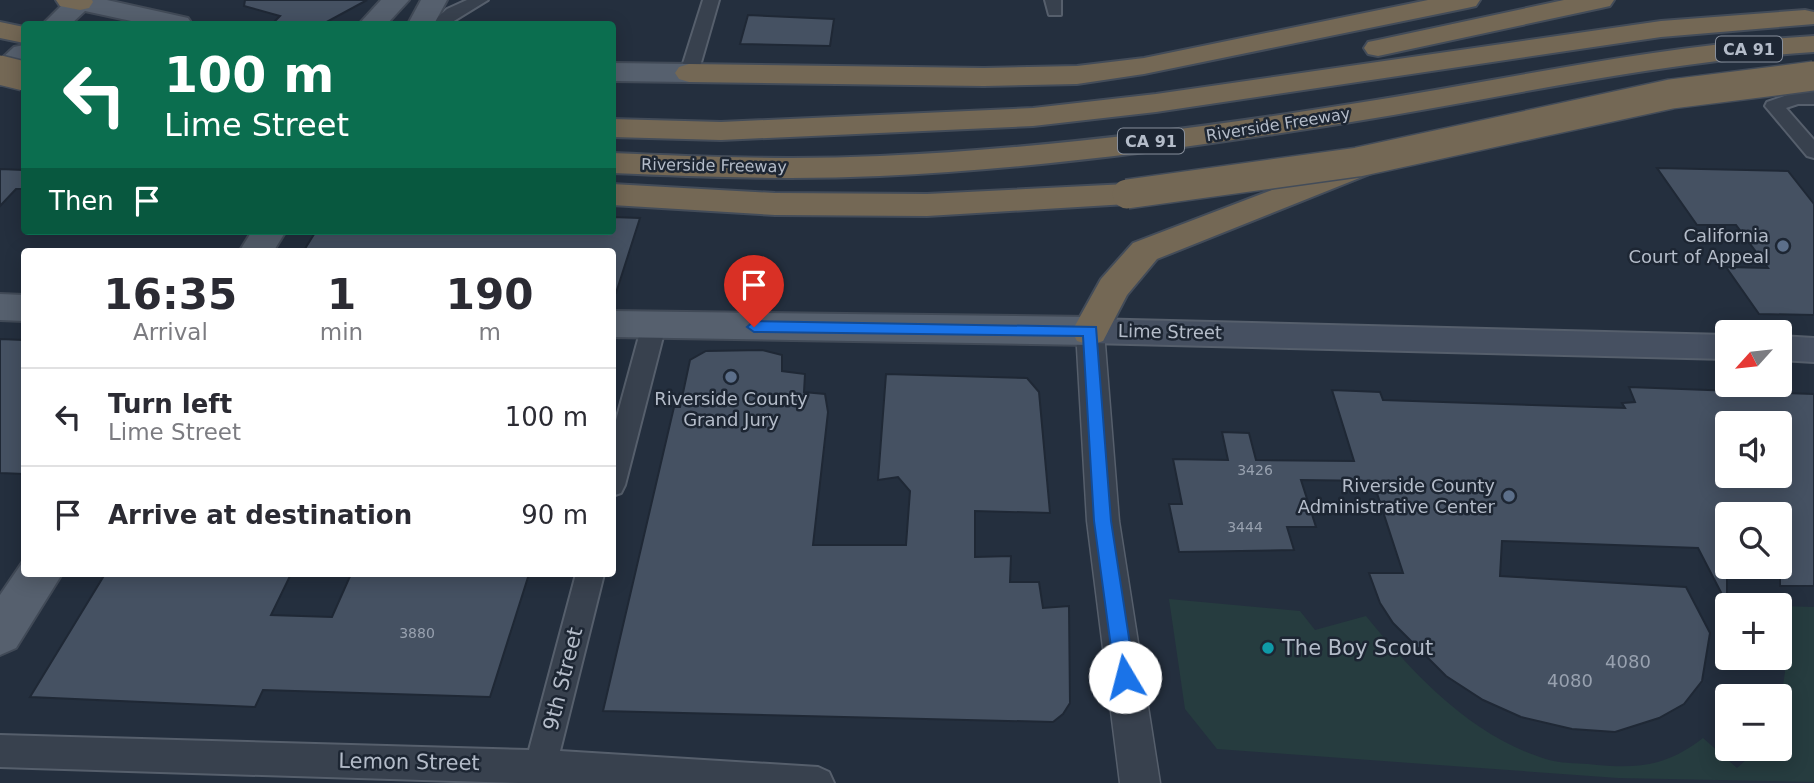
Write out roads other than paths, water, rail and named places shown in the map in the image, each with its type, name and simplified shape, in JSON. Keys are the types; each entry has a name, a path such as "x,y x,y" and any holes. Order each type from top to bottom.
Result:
{"highway":[{"path":"689,73 972,77 1077,75 1144,66 1467,0"},
{"path":"1156,103 1233,78 1601,0"},
{"name":"Riverside Freeway","path":"616,128 721,131 877,127 1033,117 1156,103 1661,29 1814,18"},
{"name":"Riverside Freeway","path":"616,163 710,167 880,166 1055,153 1225,133 1685,56 1814,44"},
{"path":"1090,331 1113,288 1145,251 1428,140 1478,125 1627,89 1685,56"},
{"path":"0,73 21,76"},
{"path":"616,194 775,204 927,205 1127,194 1332,168 1659,97 1750,82 1814,76"}],"main road":[{"path":"375,21 396,0"},
{"path":"390,21 406,0"},
{"path":"423,21 434,0"},
{"path":"59,21 77,1 166,21"},
{"path":"0,73 15,38"},
{"path":"616,72 689,73"},
{"path":"0,307 21,308"},
{"name":"Lime Street","path":"616,324 1090,331 1715,347"},
{"path":"1792,349 1814,350"},
{"path":"0,632 38,577"}],"street":[{"path":"443,21 480,0"},
{"path":"689,73 711,0"},
{"path":"1814,98 1796,98 1774,106 1814,152"},
{"path":"616,470 654,325"},
{"path":"1090,331 1103,521 1140,783"},
{"name":"9th Street","path":"539,774 589,577"},
{"name":"Lemon Street","path":"0,751 818,783"}],"place":[{"name":"California Court of Appeal","path":"1783,246"},
{"name":"Riverside County Grand Jury","path":"731,377"},
{"name":"Riverside County Administrative Center","path":"1509,496"},
{"name":"The Boy Scout","path":"1268,648"}]}
